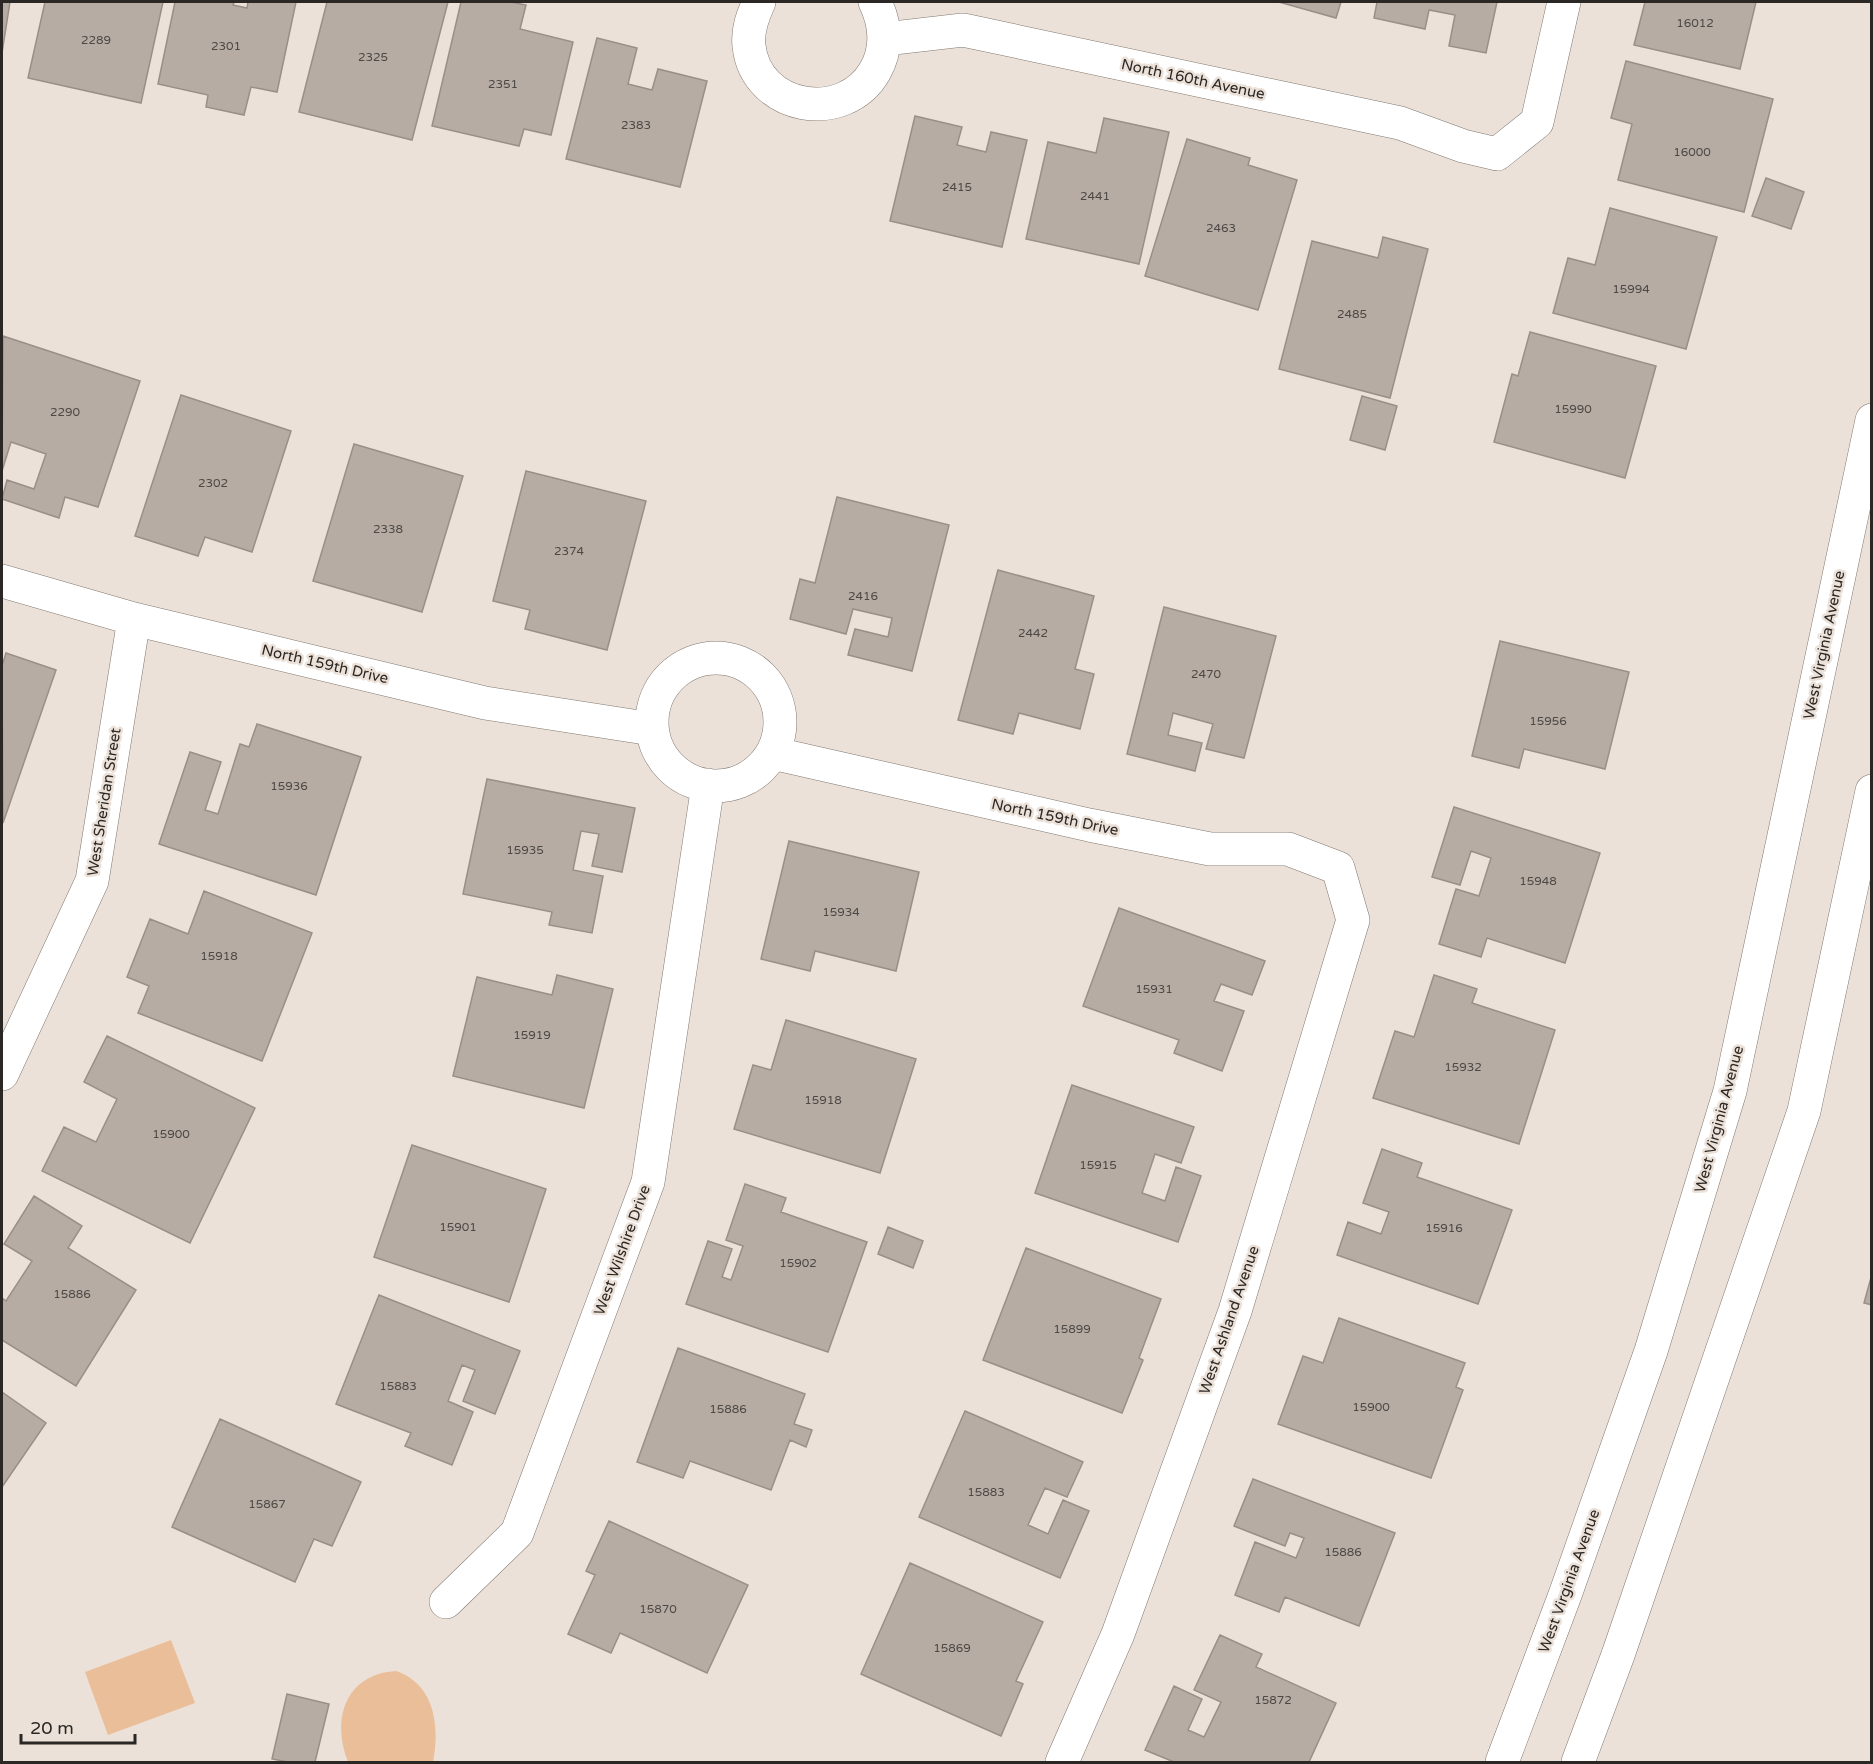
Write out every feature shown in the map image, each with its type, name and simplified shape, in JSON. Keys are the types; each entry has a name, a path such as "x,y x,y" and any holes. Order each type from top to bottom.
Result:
{"street":[{"path":"759,2 751,23 749,46 756,68 769,86 787,99 809,105 831,104 852,96 869,81 881,61 885,39 882,17 875,2"},
{"name":"North 160th Avenue","path":"885,39 963,30 1400,123 1464,146 1497,154 1537,122 1564,2"},
{"name":"West Virginia Avenue","path":"1502,1762 1565,1595 1651,1351 1730,1091 1872,420"},
{"name":"North 159th Drive","path":"2,581 134,619 486,703 652,729"},
{"name":"West Sheridan Street","path":"2,1074 92,881 134,619"},
{"path":"718,657 740,662 759,674 773,690 780,711 780,732 772,753 760,768 745,779 727,785 708,785 691,781 664,760 656,745 652,729 654,706 663,687 677,671 697,661 718,657"},
{"name":"North 159th Drive","path":"772,753 1089,825 1210,849 1288,849 1338,868"},
{"name":"West Wilshire Drive","path":"446,1602 517,1533 648,1182 708,785"},
{"path":"1578,1762 1618,1655 1804,1111 1872,790"},
{"name":"West Ashland Avenue","path":"1062,1762 1118,1634 1235,1311 1353,920 1338,868"}],"shaded area":[{"path":"171,1640 195,1703 108,1735 85,1672"},
{"path":"396,1671 409,1677 419,1686 427,1696 432,1708 436,1735 433,1762 348,1762 341,1730 346,1702 354,1690 365,1681 379,1674"}],"building":[{"path":"2,2 10,2 2,53"},
{"path":"45,2 163,2 141,103 28,78"},
{"path":"175,2 234,2 233,5 247,8 248,2 296,2 277,92 251,87 244,115 206,107 208,95 158,84"},
{"path":"327,2 448,2 412,140 299,112"},
{"path":"461,2 511,2 526,5 520,29 573,42 551,135 524,129 519,146 432,126"},
{"path":"1279,2 1341,2 1336,18"},
{"path":"1377,2 1497,2 1486,53 1449,46 1455,15 1429,10 1425,29 1374,18"},
{"path":"1645,2 1756,2 1740,69 1634,45"},
{"path":"597,38 637,48 628,84 652,90 658,69 707,81 680,187 566,159"},
{"path":"1626,61 1773,99 1744,212 1618,180 1632,124 1611,118"},
{"path":"915,116 962,127 957,145 986,152 991,132 1027,140 1002,247 890,221"},
{"path":"1104,118 1169,132 1139,264 1026,239 1048,142 1096,153"},
{"path":"1187,139 1250,158 1248,165 1297,180 1258,310 1145,276"},
{"path":"1766,178 1804,192 1791,229 1752,216"},
{"path":"1610,208 1717,237 1686,349 1553,313 1568,258 1595,265"},
{"path":"1383,237 1428,249 1390,398 1279,369 1312,241 1378,258"},
{"path":"1530,332 1656,366 1625,478 1494,442 1512,374 1518,376"},
{"path":"3,336 140,381 98,507 65,497 59,518 2,499 7,480 34,489 46,454 11,442 2,471"},
{"path":"181,395 291,431 252,552 205,537 198,556 135,536"},
{"path":"1362,396 1397,406 1385,450 1350,440"},
{"path":"354,444 463,476 422,612 313,581"},
{"path":"526,471 646,501 607,650 525,629 530,610 493,601"},
{"path":"837,497 949,525 912,671 848,655 855,629 888,637 892,618 853,609 846,634 790,619 800,579 815,583"},
{"path":"998,570 1094,596 1075,669 1094,674 1080,729 1019,713 1013,734 958,720"},
{"path":"1164,607 1276,636 1244,758 1206,749 1213,724 1173,713 1168,735 1202,743 1195,771 1127,754"},
{"path":"1500,641 1629,672 1605,769 1524,749 1519,768 1472,756"},
{"path":"6,653 56,670 3,823 2,666"},
{"path":"257,724 361,757 316,895 159,844 190,752 221,762 205,810 218,814 240,744 249,747"},
{"path":"487,779 635,808 622,872 592,866 599,834 581,831 573,870 603,876 592,933 549,925 552,912 463,894"},
{"path":"1454,807 1600,853 1565,963 1487,938 1481,957 1439,944 1456,889 1479,896 1491,858 1471,851 1460,885 1432,877"},
{"path":"789,841 919,872 896,971 815,951 810,971 761,959"},
{"path":"204,891 312,933 262,1061 138,1013 149,986 127,977 150,919 188,934"},
{"path":"1119,908 1265,961 1252,995 1221,984 1214,1001 1244,1011 1222,1071 1174,1053 1179,1040 1083,1006"},
{"path":"557,975 613,989 584,1108 453,1076 477,977 552,995"},
{"path":"1434,975 1477,989 1472,1003 1555,1030 1519,1144 1373,1098 1395,1031 1414,1037"},
{"path":"786,1020 916,1059 880,1173 734,1129 753,1065 771,1070"},
{"path":"107,1036 255,1108 190,1243 42,1171 64,1127 96,1142 117,1099 84,1082"},
{"path":"1072,1085 1194,1127 1181,1163 1155,1154 1142,1193 1165,1201 1176,1167 1201,1176 1178,1242 1035,1193"},
{"path":"412,1145 546,1189 509,1302 374,1257"},
{"path":"1382,1149 1422,1163 1417,1177 1512,1210 1478,1304 1337,1255 1348,1222 1381,1234 1389,1212 1363,1203"},
{"path":"745,1184 786,1198 781,1212 867,1242 828,1352 686,1304 708,1241 732,1249 722,1277 731,1280 743,1246 726,1240"},
{"path":"34,1196 82,1226 68,1248 136,1290 76,1386 2,1340 2,1298 6,1301 32,1261 4,1244"},
{"path":"888,1227 923,1241 913,1268 878,1254"},
{"path":"1026,1248 1161,1299 1139,1358 1143,1360 1122,1413 983,1360"},
{"path":"1872,1274 1872,1305 1864,1303"},
{"path":"379,1295 520,1351 495,1414 463,1401 475,1370 462,1365 448,1401 473,1412 452,1465 405,1446 411,1433 336,1404"},
{"path":"1339,1318 1465,1363 1456,1387 1463,1390 1431,1478 1278,1424 1303,1356 1323,1363"},
{"path":"678,1348 805,1394 794,1424 812,1430 806,1447 790,1440 771,1490 690,1461 683,1478 637,1462"},
{"path":"2,1392 46,1423 2,1487"},
{"path":"965,1411 1083,1462 1067,1497 1045,1488 1028,1525 1048,1534 1063,1500 1089,1511 1060,1578 919,1517"},
{"path":"220,1419 361,1482 332,1546 314,1539 295,1582 172,1527"},
{"path":"1253,1479 1395,1533 1359,1626 1285,1597 1279,1612 1235,1595 1255,1542 1296,1558 1304,1538 1290,1533 1285,1546 1234,1526"},
{"path":"609,1521 748,1585 707,1673 620,1633 611,1653 568,1634 595,1575 586,1571"},
{"path":"910,1563 1043,1622 1016,1681 1023,1684 1001,1736 861,1674"},
{"path":"1220,1635 1262,1654 1256,1667 1336,1703 1309,1762 1174,1762 1145,1750 1174,1686 1202,1699 1188,1730 1204,1737 1221,1702 1194,1690"},
{"path":"287,1694 329,1704 315,1762 288,1762 272,1759"}]}
